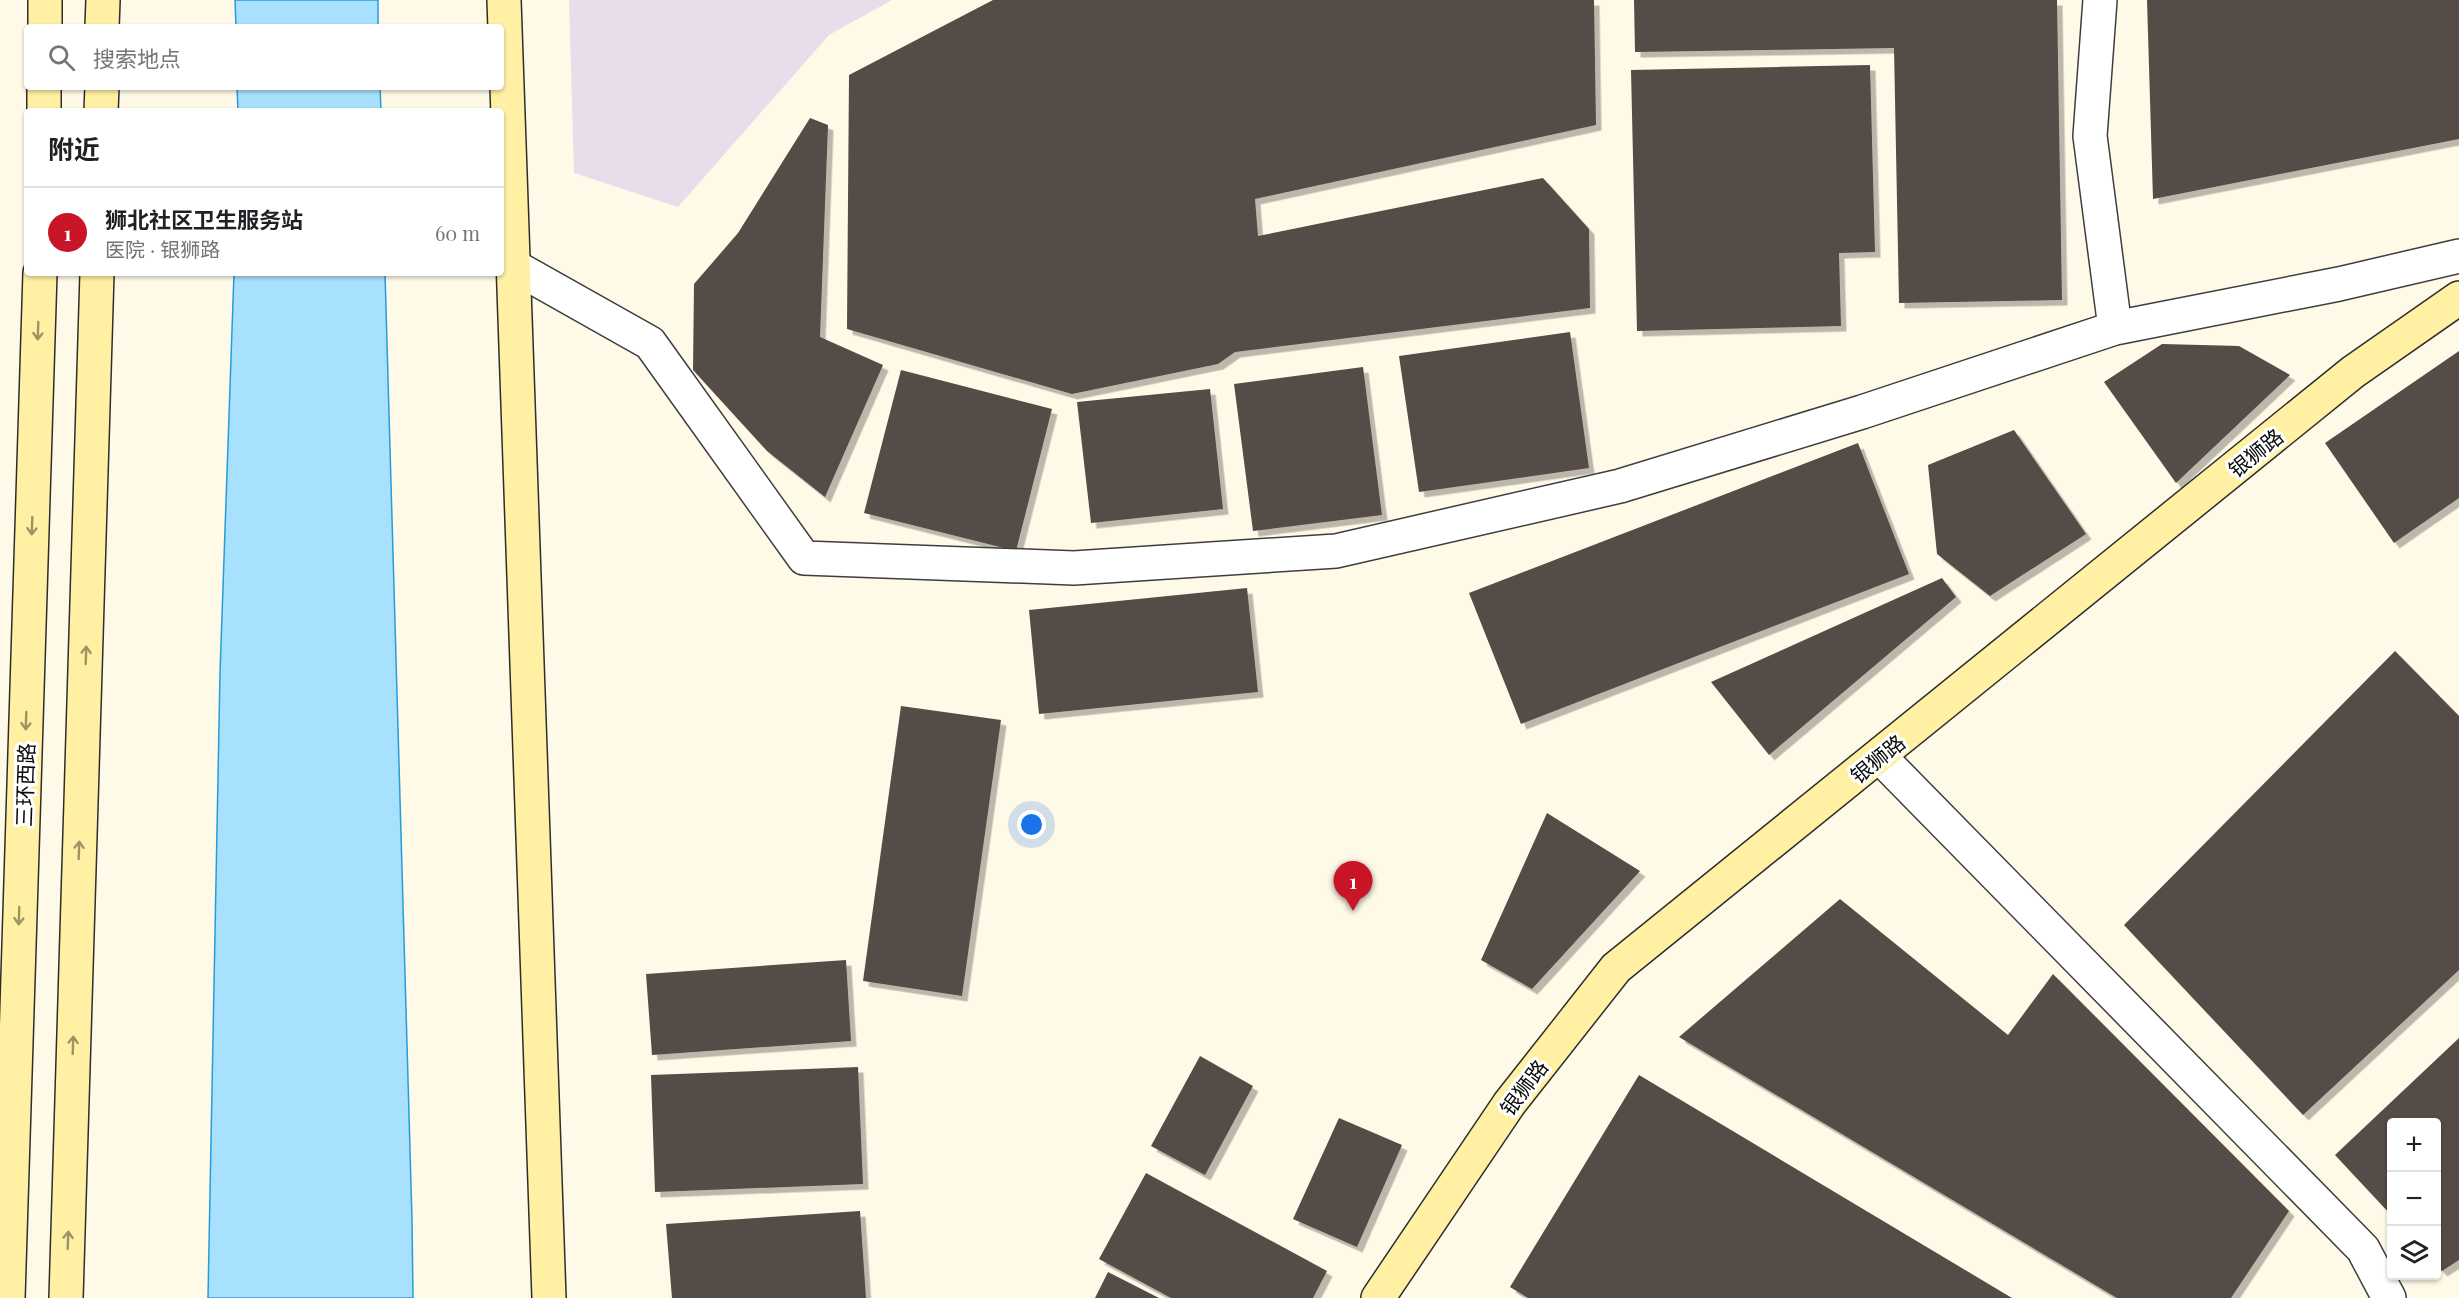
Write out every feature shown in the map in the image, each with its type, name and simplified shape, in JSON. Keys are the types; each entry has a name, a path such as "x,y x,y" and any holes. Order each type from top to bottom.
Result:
{"main road":[{"path":"45,0 45,24"},
{"path":"102,0 102,24"},
{"path":"504,0 549,1298"},
{"path":"44,90 44,108"},
{"path":"101,108 102,90"},
{"name":"三环西路","path":"8,1298 40,276"},
{"path":"66,1298 98,276"},
{"name":"银狮路","path":"1378,1298 1509,1104 1616,968 2353,372 2459,298"}],"street":[{"path":"2100,0 2090,136 2115,328"},
{"path":"515,267 650,343 804,558 1074,568 1336,551 1620,486 1862,412 2115,328 2339,284 2459,256"},
{"path":"1879,756 2363,1249 2389,1298"}],"shaded area":[{"path":"569,0 892,0 829,35 678,207 574,173"}],"water":[{"path":"235,0 378,0 378,24 236,24"},
{"path":"237,90 380,90 381,108 238,108"},
{"path":"234,276 385,276 413,1298 208,1298 220,673"}],"building":[{"path":"993,0 1594,0 1596,125 1255,199 1258,236 1543,178 1589,229 1590,308 1235,352 1218,364 1072,394 847,329 849,75"},
{"path":"1634,0 2057,0 2062,300 1899,303 1894,48 1635,52"},
{"path":"2147,0 2459,0 2459,139 2153,199"},
{"path":"1870,65 1875,252 1839,253 1841,326 1637,331 1631,70"},
{"path":"810,118 828,125 820,337 883,365 825,497 767,451 693,370 694,284 738,233"},
{"path":"1570,332 1589,468 1419,492 1399,356"},
{"path":"2162,344 2239,346 2290,375 2176,483 2104,382"},
{"path":"2459,351 2459,498 2394,543 2325,443"},
{"path":"1363,367 1382,515 1253,531 1234,384"},
{"path":"901,370 1052,409 1016,551 864,513"},
{"path":"1210,389 1223,509 1091,523 1077,402"},
{"path":"2014,430 2086,534 1990,596 1937,554 1928,465"},
{"path":"1858,443 1909,574 1521,724 1469,593"},
{"path":"1942,578 1956,597 1769,755 1711,682"},
{"path":"1247,588 1258,692 1039,714 1029,610"},
{"path":"2395,651 2459,716 2459,970 2303,1115 2124,925"},
{"path":"901,706 1001,720 962,996 863,981"},
{"path":"1547,813 1640,871 1532,989 1481,960"},
{"path":"1840,899 2008,1035 2053,974 2289,1211 2231,1298 2117,1298 1679,1037"},
{"path":"846,960 851,1041 652,1055 646,974"},
{"path":"2459,1038 2459,1260 2441,1270 2441,1118 2387,1118 2387,1211 2335,1155"},
{"path":"1200,1056 1253,1086 1205,1175 1151,1146"},
{"path":"858,1067 863,1184 655,1192 651,1075"},
{"path":"1639,1075 2012,1298 1528,1298 1510,1287"},
{"path":"1339,1118 1402,1145 1357,1247 1293,1219"},
{"path":"1146,1173 1327,1271 1313,1298 1171,1298 1099,1259"},
{"path":"860,1211 866,1298 672,1298 666,1224"},
{"path":"1108,1272 1159,1298 1095,1298"}],"place":[{"name":"狮北社区卫生服务站","path":"1353,911"}]}
